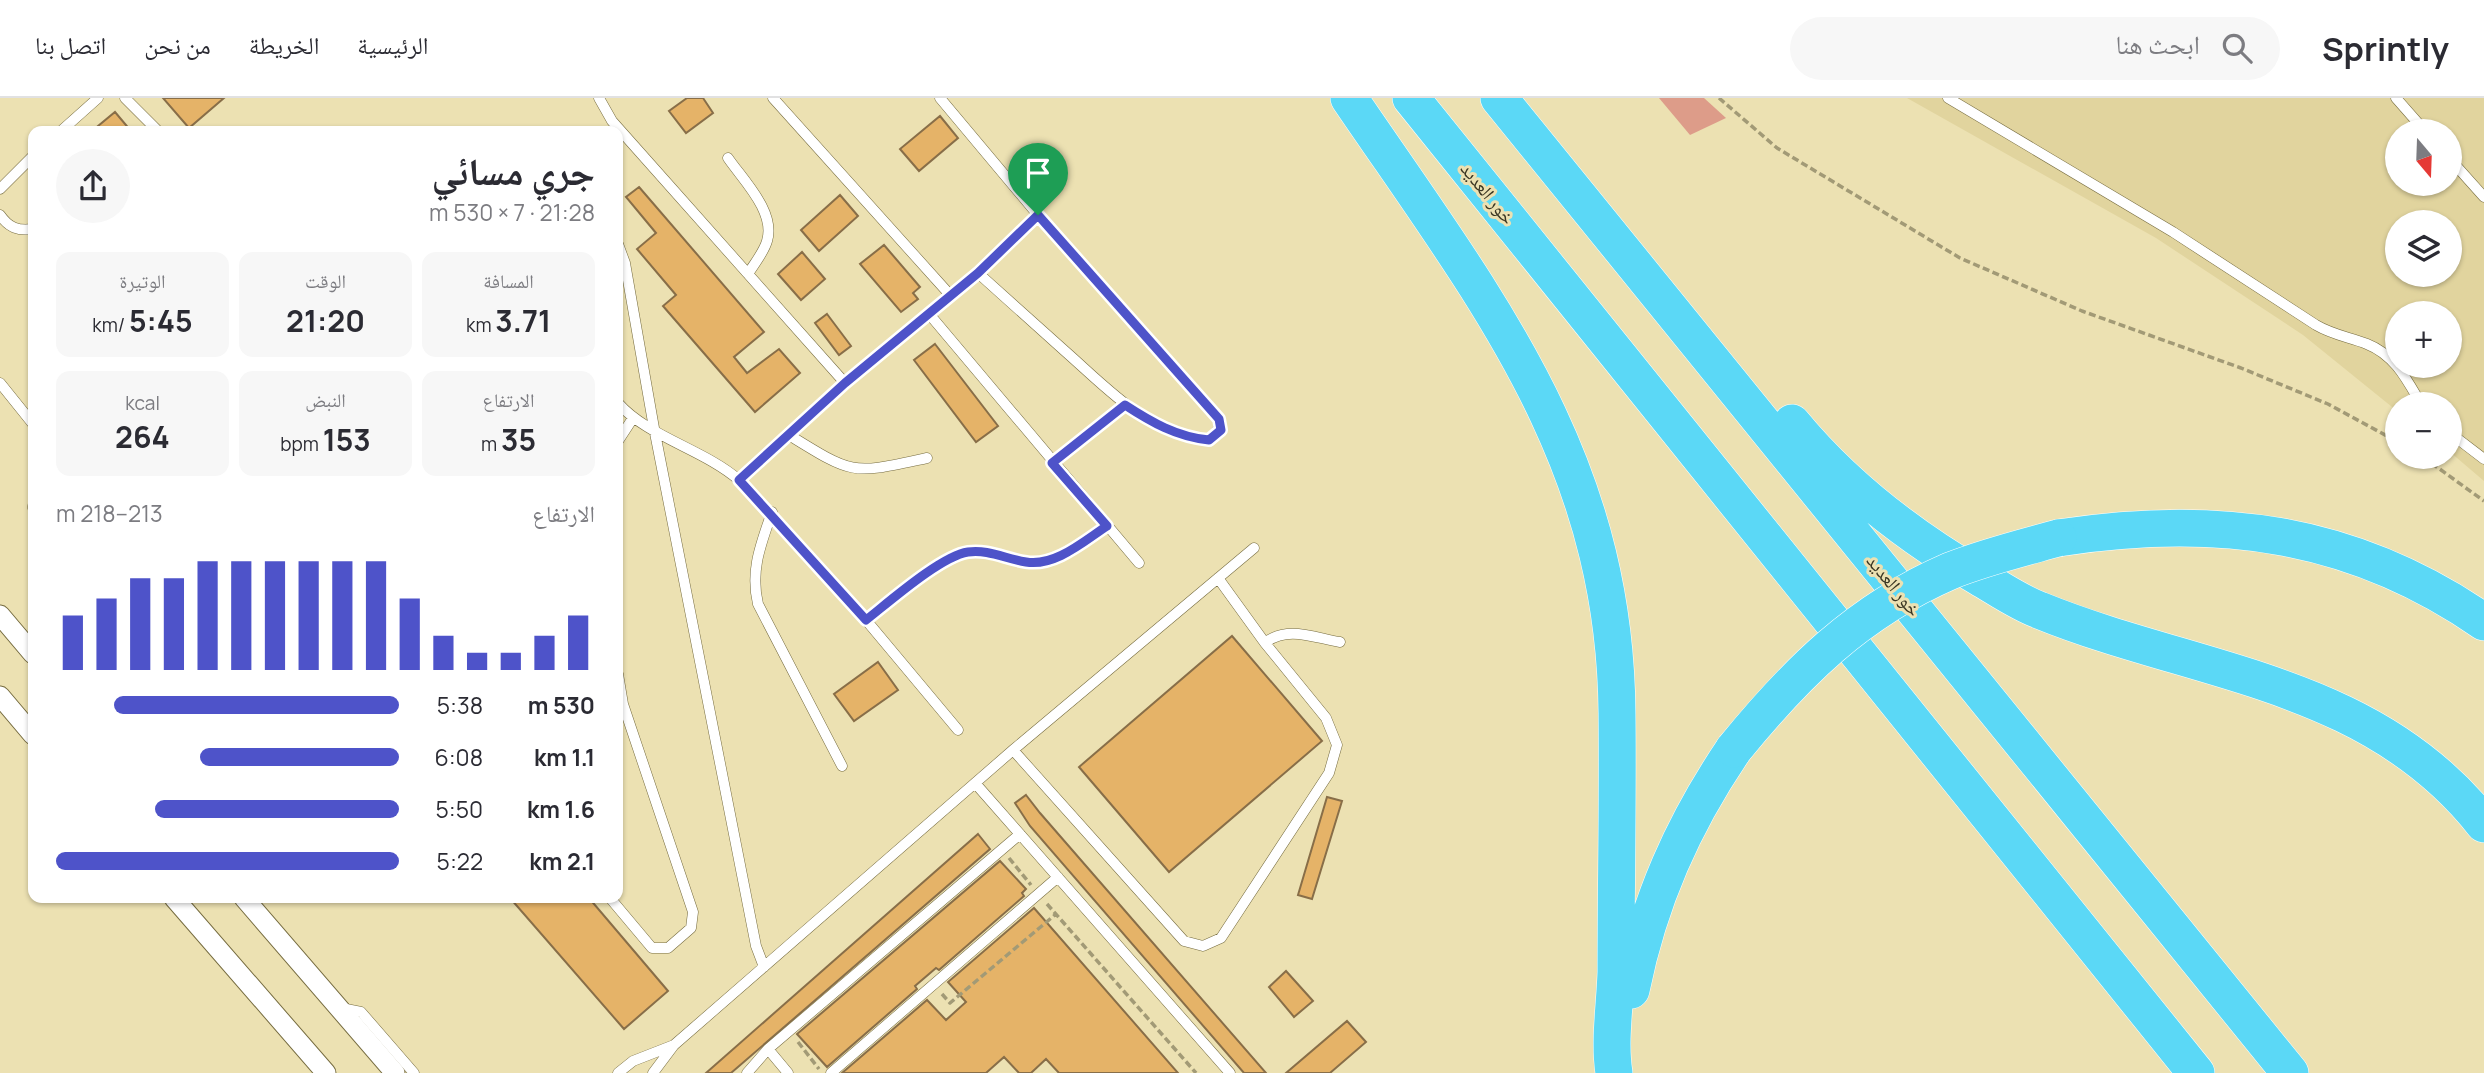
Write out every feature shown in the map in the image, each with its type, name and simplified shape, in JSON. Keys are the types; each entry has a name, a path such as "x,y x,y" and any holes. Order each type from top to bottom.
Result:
{"highway":[{"path":"1349,98 1515,346 1543,398 1564,447 1598,551 1610,609 1617,711 1614,1073"},
{"name":"خور العديد","path":"1411,98 2196,1073"},
{"path":"1501,101 1607,202 1807,442 1896,523 1948,559 2037,610 2317,699 2400,747 2442,780 2484,824"},
{"name":"خور العديد","path":"1501,101 2290,1073"},
{"path":"1623,1073 1629,1001 1652,904 1703,796 1734,749 1791,681 1818,655 1865,619 1917,587 1952,570 2057,538 2116,529 2219,527 2278,536 2356,556 2439,594 2484,622"}],"street":[{"path":"0,615 28,648"},
{"path":"0,696 28,728"},
{"path":"178,903 326,1073"},
{"path":"248,903 395,1073"}],"lane":[{"path":"67,126 98,98"},
{"path":"125,98 152,126"},
{"path":"599,98 616,126"},
{"path":"773,98 951,296"},
{"path":"940,98 1038,215 1219,419 1221,430 1209,440 1191,437 1153,423 1125,405 978,273"},
{"path":"1948,98 2173,232 2331,334 2379,349 2402,372 2414,392"},
{"path":"2396,98 2414,119"},
{"path":"623,133 845,383"},
{"path":"728,158 765,214 769,228 766,244 747,274"},
{"path":"0,189 28,161"},
{"path":"2462,173 2484,198"},
{"path":"0,215 6,224 21,230 28,229"},
{"path":"739,480 845,383 978,273 1038,215"},
{"path":"623,258 756,946 764,967"},
{"path":"930,315 1139,563"},
{"path":"0,383 28,418"},
{"path":"1052,463 1125,405"},
{"path":"623,408 633,418 715,462 739,480 772,512 958,730"},
{"path":"623,433 633,418"},
{"path":"789,436 833,463 857,470 927,458"},
{"path":"2462,442 2484,459"},
{"path":"772,512 755,564 753,583 758,604 842,766"},
{"path":"866,620 951,558 977,552 1026,563 1042,562 1063,554 1107,526"},
{"path":"653,1073 674,1045 1013,750 1254,548"},
{"path":"1013,750 1184,941 1192,945 1211,943 1221,938 1329,773 1337,745 1326,718 1265,643 1218,578"},
{"path":"1265,643 1273,636 1289,632 1340,642"},
{"path":"614,903 652,948 668,948 691,928 693,912 623,714"},
{"path":"975,783 1230,1073"},
{"path":"747,1073 768,1049 1020,834"},
{"path":"831,1073 1058,877"},
{"path":"339,1008 360,1012 414,1073"},
{"path":"618,1073 633,1061 674,1045"},
{"path":"768,1049 788,1073"}],"path":[{"path":"1719,98 1777,148 1961,258 2082,311 2241,368 2315,399 2385,435"},
{"path":"2440,469 2484,500"},
{"path":"1002,850 1196,1073"},
{"path":"933,985 950,1003 1056,914"},
{"path":"789,1031 823,1073"}],"shaded area":[{"path":"1659,98 1704,98 1726,118 1690,135"},
{"path":"1907,98 2484,98 2484,481 2462,462 2462,392 2385,392 2385,401 2303,335 2156,238"}],"building":[{"path":"163,98 224,98 191,126 187,126"},
{"path":"687,98 703,98 713,113 686,133 669,111"},
{"path":"115,112 127,126 98,126"},
{"path":"940,116 958,138 919,171 900,149"},
{"path":"639,187 764,332 734,357 747,373 779,349 800,373 755,412 663,306 676,295 637,249 656,233 626,197"},
{"path":"840,195 858,216 819,251 801,230"},
{"path":"884,245 920,287 913,293 918,299 901,312 860,264"},
{"path":"802,252 825,279 801,300 778,274"},
{"path":"827,314 851,346 839,355 815,323"},
{"path":"935,344 998,426 976,442 914,360"},
{"path":"1232,636 1322,741 1169,872 1079,767"},
{"path":"878,662 898,690 854,721 834,694"},
{"path":"1026,795 1266,1073 1244,1073 1030,826 1015,803"},
{"path":"1327,797 1342,801 1312,899 1298,895"},
{"path":"978,834 990,849 731,1073 706,1073"},
{"path":"1000,861 1026,889 1022,893 1024,896 939,970 936,968 915,986 917,989 827,1067 797,1034"},
{"path":"514,903 593,903 668,991 624,1029"},
{"path":"1034,908 1178,1073 1059,1073 1046,1059 1031,1073 1019,1073 1004,1057 986,1073 842,1073 927,1000 946,1020 966,1002 948,982"},
{"path":"1286,971 1313,1001 1294,1017 1269,987"},
{"path":"1347,1021 1366,1042 1330,1073 1286,1073"}],"route":[{"path":"1038,215 1219,419 1221,430 1209,440 1191,437 1153,423 1125,405 1052,463 1107,526 1063,554 1042,562 1026,563 988,552 968,552 951,558 866,620 772,512 739,480 845,383 978,273 1038,215"}]}
